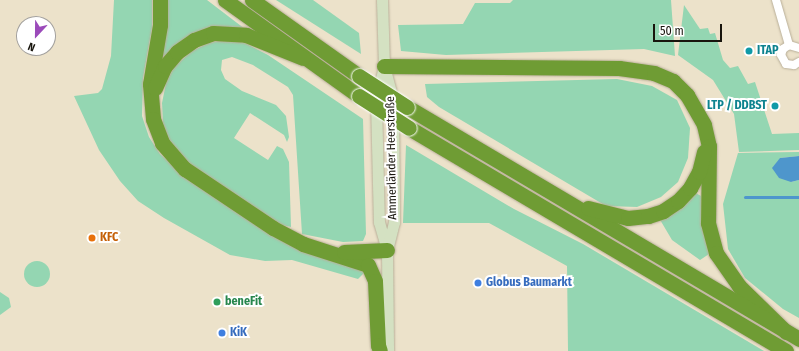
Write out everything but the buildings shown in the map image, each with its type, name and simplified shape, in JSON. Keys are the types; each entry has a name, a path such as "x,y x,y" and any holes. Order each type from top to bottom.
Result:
{"highway":[{"path":"160,0 160,25 150,84 152,92 151,112 155,127 166,149 179,164 287,236 304,244 335,252 359,261 373,272 378,345 380,351"},
{"path":"225,0 303,58 409,128 786,351"},
{"path":"252,0 407,107 793,335"},
{"path":"152,92 173,56 187,44 206,35 229,32 246,35 303,58"},
{"path":"384,66 637,70 654,73 672,81 688,94 704,125 709,146 708,223 716,253 729,276 793,335"},
{"path":"554,195 608,215 628,218 663,211 678,201 690,188 699,172 703,157 704,125"},
{"path":"335,252 387,250"}],"street":[{"name":"Ammerländer Heerstraße","path":"382,0 384,66 393,100 394,222 387,250 388,351"},
{"path":"776,0 789,45"},
{"path":"789,45 799,48"},
{"path":"789,45 781,52 782,59 790,66 799,62"},
{"name":"Ammerländer Heerstraße","path":"384,66 376,102 379,222 387,250"}],"green space":[{"path":"114,0 152,0 152,28 143,78 142,116 149,137 160,154 188,179 282,241 305,252 366,271 358,279 292,260 265,261 230,255 164,218 138,201 120,181 99,150 74,96 98,93 102,89 111,56"},
{"path":"163,0 207,0 245,29 230,29 162,65"},
{"path":"276,0 313,0 359,33 361,54"},
{"path":"513,0 671,0 675,56 644,49 446,55 401,51 398,25 463,24 475,3 510,3"},
{"path":"684,5 700,29 708,28 710,34 715,33 723,60 730,68 738,66 748,84 755,82 772,134 799,133 799,150 739,152 734,114 713,80 678,55"},
{"path":"225,40 243,42 268,55 363,119 366,234 363,241 343,242 302,234 293,95 288,87 253,65 232,57 222,60 221,70 225,79 242,91 276,105 286,116 289,137 287,142 284,135 250,113 234,138 268,160 277,146 283,149 289,162 291,227 282,225 192,166 169,140 163,123 162,103 166,83 174,67 192,51 209,43"},
{"path":"617,79 652,86 677,100 690,128 688,158 678,182 661,197 637,207 606,206 439,107 427,97 425,84"},
{"path":"406,145 514,209 583,244 764,351 568,351 567,266 489,223 403,223"},
{"path":"799,152 799,156 780,158 791,182 799,180 799,318 783,309 745,278 728,249 723,204 738,153"},
{"path":"694,192 701,196 701,223 709,254 700,260 672,240 659,218"},
{"path":"37,261 46,265 50,274 46,283 37,287 28,283 24,274 28,265"},
{"path":"0,292 9,298 11,307 0,315"}],"water":[{"path":"799,156 799,180 791,182 779,178 772,168 780,158"}],"waterway":[{"path":"745,197 799,197"}],"place":[{"name":"ITAP","path":"749,51"},
{"name":"LTP / DDBST","path":"775,106"},
{"name":"KFC","path":"92,238"},
{"name":"Globus Baumarkt","path":"478,283"},
{"name":"beneFit","path":"217,302"},
{"name":"KiK","path":"222,333"}]}
